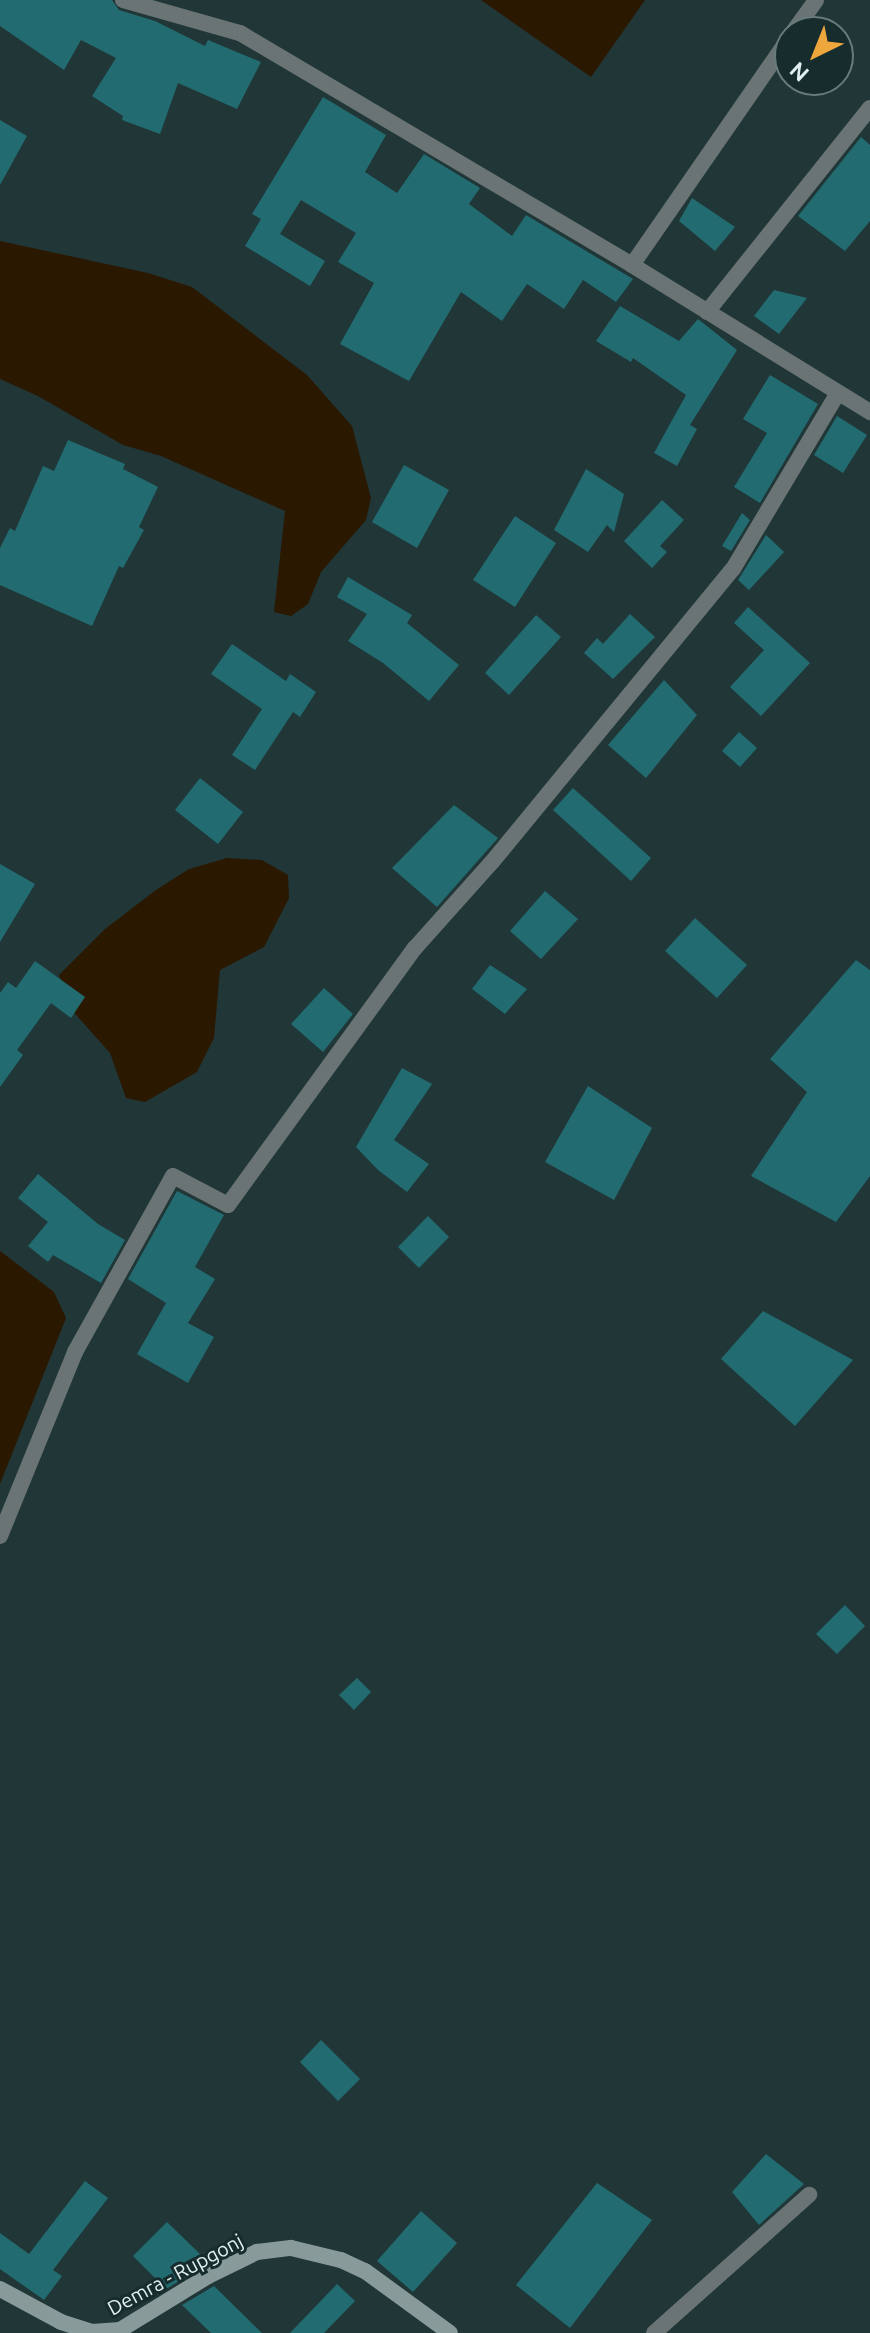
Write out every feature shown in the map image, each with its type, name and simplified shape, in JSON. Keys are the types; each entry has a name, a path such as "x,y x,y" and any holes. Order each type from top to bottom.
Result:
{"street":[{"path":"123,0 240,33 632,265 870,412"},
{"path":"632,265 774,60"},
{"path":"707,312 870,108"},
{"path":"0,1536 75,1352 173,1176 228,1205 415,948 492,862 733,569 838,393"},
{"path":"654,2333 809,2195"},
{"name":"Demra - Rupgonj","path":"0,2289 61,2322 92,2332 120,2330 208,2276 257,2252 291,2248 341,2260 365,2271 450,2333"}],"shaded area":[{"path":"481,0 645,0 591,77"},
{"path":"0,241 148,273 192,287 307,375 352,426 371,498 366,520 321,572 308,604 291,616 274,612 285,511 161,456 123,445 38,396 0,379"},
{"path":"227,858 262,860 288,875 289,898 264,947 220,970 214,1038 197,1072 145,1102 126,1098 110,1053 70,1008 59,975 105,929 156,890 189,869"},
{"path":"0,1251 54,1292 66,1318 0,1484"}],"building":[{"path":"0,0 112,0 119,10 155,21 205,46 208,40 261,62 237,109 178,83 160,134 122,120 123,116 92,96 116,58 81,40 64,70 0,26"},
{"path":"323,97 386,135 365,172 397,193 424,154 480,188 469,204 512,236 526,215 633,279 616,302 583,280 564,309 527,284 502,321 461,292 409,381 340,344 374,283 338,262 356,233 301,200 280,234 325,261 310,286 245,246 261,219 252,214"},
{"path":"0,120 27,136 0,185"},
{"path":"861,137 870,145 870,221 845,251 798,216"},
{"path":"692,198 735,227 715,251 679,221"},
{"path":"774,290 807,298 779,334 754,316"},
{"path":"620,306 679,341 698,319 737,350 690,425 697,429 677,466 654,453 686,395 633,358 631,362 596,341"},
{"path":"770,375 818,404 760,503 734,487 767,433 743,419"},
{"path":"837,416 867,435 843,473 814,455"},
{"path":"68,440 125,464 123,469 158,487 139,527 144,530 123,568 119,566 92,626 0,585 0,548 10,528 15,531 43,466 54,471"},
{"path":"404,465 449,490 417,548 372,522"},
{"path":"586,469 624,494 614,532 607,525 588,552 554,530"},
{"path":"662,500 684,520 660,546 667,552 652,568 624,541"},
{"path":"742,513 750,520 731,551 722,546"},
{"path":"515,516 556,543 515,607 473,580"},
{"path":"766,535 784,552 749,590 738,580"},
{"path":"348,577 412,615 407,623 459,665 429,701 383,663 348,641 367,614 337,597"},
{"path":"748,607 810,663 761,716 730,687 764,650 734,623"},
{"path":"630,614 655,637 613,679 584,653 597,638 603,644"},
{"path":"536,615 561,637 509,695 485,673"},
{"path":"232,644 286,681 290,674 316,692 300,717 293,712 255,770 232,755 262,709 211,674"},
{"path":"664,680 697,715 646,778 608,745"},
{"path":"739,732 757,748 740,767 722,751"},
{"path":"200,778 243,812 218,844 175,810"},
{"path":"573,788 651,858 631,881 553,810"},
{"path":"454,805 498,838 437,907 392,868"},
{"path":"0,864 35,884 0,942"},
{"path":"545,891 578,919 541,959 510,931"},
{"path":"695,918 747,965 717,998 665,951"},
{"path":"856,960 870,970 870,1176 836,1222 751,1176 807,1092 770,1059"},
{"path":"35,961 85,997 71,1018 51,1003 17,1050 23,1055 0,1087 0,993 8,982 16,988"},
{"path":"490,965 527,989 505,1014 472,989"},
{"path":"324,988 353,1014 323,1052 291,1024"},
{"path":"402,1068 432,1084 394,1140 429,1164 407,1192 378,1170 356,1147"},
{"path":"588,1086 652,1128 614,1200 545,1162"},
{"path":"38,1174 98,1224 125,1240 101,1283 53,1255 48,1262 28,1246 48,1222 18,1198"},
{"path":"177,1191 224,1215 195,1267 215,1279 188,1323 214,1337 188,1383 137,1354 166,1303 128,1279"},
{"path":"428,1216 449,1237 419,1268 398,1247"},
{"path":"763,1311 853,1360 795,1426 721,1359"},
{"path":"845,1605 865,1626 837,1654 816,1634"},
{"path":"357,1678 371,1692 354,1710 339,1695"},
{"path":"321,2040 360,2079 338,2101 300,2062"},
{"path":"766,2154 804,2184 759,2225 732,2192"},
{"path":"85,2181 108,2198 53,2270 62,2276 44,2300 0,2269 0,2233 29,2254"},
{"path":"597,2183 652,2220 570,2328 516,2285"},
{"path":"421,2211 457,2243 413,2292 377,2261"},
{"path":"167,2222 201,2255 192,2265 197,2270 166,2289 133,2256"},
{"path":"337,2284 355,2301 324,2333 290,2333"},
{"path":"214,2286 262,2333 211,2333 182,2305"}]}
